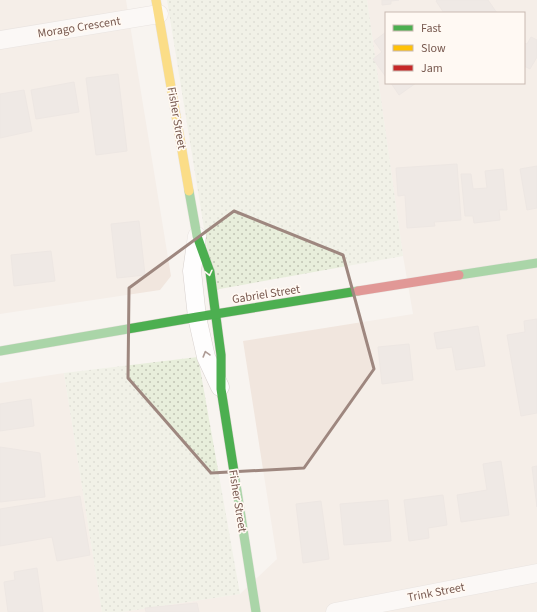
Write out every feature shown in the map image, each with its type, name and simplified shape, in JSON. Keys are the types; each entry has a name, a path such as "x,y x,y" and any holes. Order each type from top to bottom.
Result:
{"street":[{"name":"Morago Crescent","path":"0,40 157,7"},
{"name":"Fisher Street","path":"157,7 197,236 210,272 221,355 221,389 256,612"},
{"name":"Fisher Street","path":"197,236 192,271 197,317 206,357 221,389"},
{"name":"Gabriel Street","path":"0,351 197,317 537,263"},
{"name":"Trink Street","path":"335,612 537,573"}],"highlighted area":[{"path":"234,211 343,255 374,369 304,468 211,473 128,378 129,288"}],"shaded area":[{"path":"0,0 126,0 171,276 160,290 0,314"},
{"path":"367,0 537,0 537,612 122,612 240,594 277,559 243,341 413,314 403,256"},
{"path":"64,373 102,612 0,612 0,383"}],"green space":[{"path":"167,0 367,0 403,256 214,290"},
{"path":"198,357 240,594 122,612 102,612 64,373"}],"building":[{"path":"382,0 399,0 391,1 391,4 382,5"},
{"path":"488,0 496,12 443,12 436,1"},
{"path":"385,33 385,76 373,59 382,52 374,41"},
{"path":"531,37 537,40 537,57 530,69 525,66 525,43 527,44"},
{"path":"118,74 127,151 96,155 86,78"},
{"path":"74,82 79,112 36,119 31,90"},
{"path":"392,84 415,84 399,95"},
{"path":"24,90 32,131 0,138 0,94"},
{"path":"457,164 461,220 434,222 435,226 407,228 405,195 398,196 396,168"},
{"path":"537,166 537,208 527,210 520,169"},
{"path":"503,169 507,210 499,210 500,220 474,223 473,216 465,216 461,174 471,174 473,189 487,188 485,171"},
{"path":"139,221 145,275 117,278 111,224"},
{"path":"51,251 55,281 14,286 11,255"},
{"path":"537,319 537,413 521,416 507,335 525,332 524,321"},
{"path":"478,326 485,366 456,370 452,347 437,349 434,333"},
{"path":"409,344 413,380 382,384 378,347"},
{"path":"31,399 34,426 0,431 0,404"},
{"path":"0,447 40,453 45,497 0,502"},
{"path":"501,461 509,515 461,522 457,495 487,490 483,464"},
{"path":"537,466 537,507 532,467"},
{"path":"443,495 447,525 428,528 429,538 409,541 404,500"},
{"path":"80,496 90,555 57,561 52,537 0,546 0,509"},
{"path":"388,500 391,541 344,545 340,504"},
{"path":"321,501 329,559 303,563 296,504"},
{"path":"37,568 43,612 8,612 4,582 15,580 14,572"},
{"path":"197,603 199,612 146,612 145,608"}],"traffic: fast":[{"path":"189,191 197,236 210,272 221,355 221,389 256,612"},
{"path":"459,275 537,263"},
{"path":"0,351 358,291"}],"traffic: slow":[{"path":"156,0 189,191"}],"traffic: jam":[{"path":"358,291 459,275"}]}
